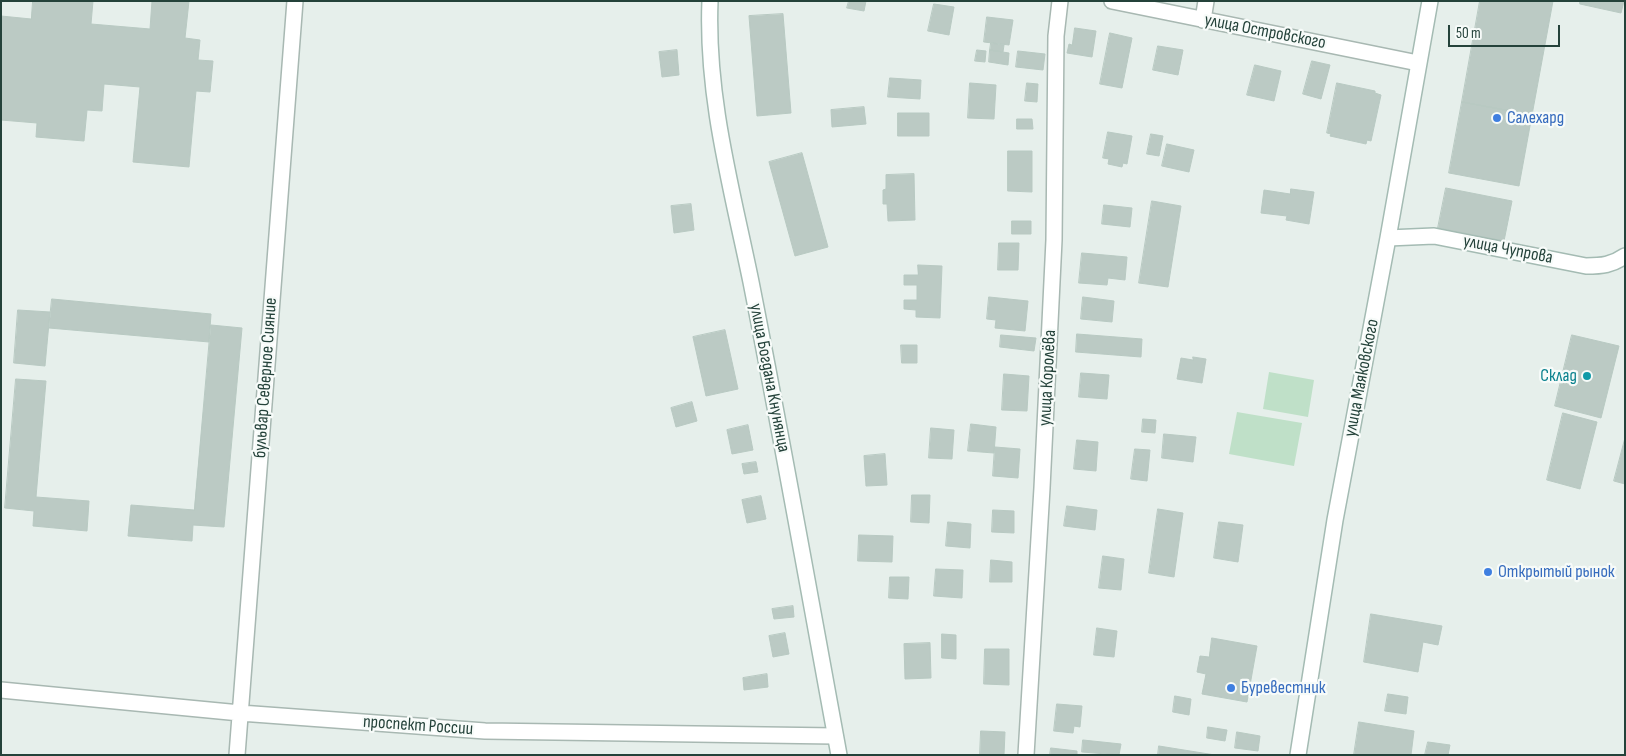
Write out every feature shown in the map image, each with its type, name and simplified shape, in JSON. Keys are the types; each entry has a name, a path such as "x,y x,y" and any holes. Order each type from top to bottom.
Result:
{"street":[{"name":"бульвар Северное Сияние","path":"237,755 295,1"},
{"name":"улица Богдана Кнунянца","path":"710,1 710,60 718,117 730,186 753,291 839,755"},
{"name":"улица Королёва","path":"1026,755 1054,250 1056,36 1060,1"},
{"name":"улица Островского","path":"1112,1 1418,63"},
{"path":"1204,20 1206,1"},
{"name":"улица Маяковского","path":"1298,755 1335,520 1430,1"},
{"name":"улица Чупрова","path":"1388,238 1434,236 1586,266 1612,264 1625,256"},
{"name":"проспект России","path":"1,690 240,713 485,731 836,736"}],"green space":[{"path":"1269,372 1314,380 1308,417 1263,409"},
{"path":"1237,412 1302,423 1294,466 1229,454"}],"building":[{"path":"33,1 93,1 91,24 150,29 152,1 189,1 185,38 200,40 198,60 213,61 210,92 196,91 189,167 133,162 140,87 104,84 102,111 87,110 84,141 36,137 37,123 1,120 1,16 31,19"},
{"path":"849,1 866,1 864,11 847,8"},
{"path":"1480,1 1553,1 1532,115 1462,102"},
{"path":"1580,1 1624,1 1621,13 1580,4"},
{"path":"934,4 954,7 949,35 928,31"},
{"path":"783,14 791,113 757,116 749,16"},
{"path":"987,17 1013,20 1009,45 984,42"},
{"path":"1075,28 1096,31 1092,57 1067,53 1069,44 1072,45"},
{"path":"1110,33 1132,38 1122,88 1100,84"},
{"path":"991,43 1004,45 1003,52 990,50"},
{"path":"1158,46 1183,50 1178,75 1153,70"},
{"path":"677,50 679,75 662,77 659,52"},
{"path":"977,50 986,51 985,62 975,61"},
{"path":"990,50 1009,53 1008,65 989,62"},
{"path":"1018,51 1045,54 1043,70 1016,67"},
{"path":"1312,61 1330,65 1321,99 1303,94"},
{"path":"1255,65 1281,71 1274,101 1247,95"},
{"path":"890,78 921,80 920,99 888,97"},
{"path":"970,83 996,85 994,119 968,118"},
{"path":"1027,83 1038,84 1037,102 1025,101"},
{"path":"1337,83 1375,91 1375,93 1381,95 1371,141 1367,140 1366,144 1330,136 1331,134 1327,133"},
{"path":"1462,102 1532,115 1519,186 1449,173"},
{"path":"864,107 866,124 832,127 831,110"},
{"path":"898,113 929,113 929,136 898,136"},
{"path":"1017,119 1032,119 1033,129 1017,129"},
{"path":"1108,132 1132,136 1127,164 1123,163 1122,167 1108,164 1109,159 1103,158"},
{"path":"1151,134 1163,136 1159,156 1147,154"},
{"path":"1167,144 1194,150 1189,172 1162,166"},
{"path":"1008,151 1032,151 1032,192 1008,191"},
{"path":"802,153 828,247 795,256 769,162"},
{"path":"914,174 915,220 888,221 887,204 883,204 886,175"},
{"path":"1446,188 1512,201 1504,241 1438,228"},
{"path":"1291,189 1314,192 1309,224 1286,220 1287,216 1261,213 1264,190 1290,194"},
{"path":"1152,201 1181,206 1168,287 1139,283"},
{"path":"691,204 694,230 674,233 671,206"},
{"path":"1104,205 1132,208 1130,227 1102,224"},
{"path":"1012,221 1031,221 1031,234 1012,234"},
{"path":"999,243 1019,243 1018,270 998,270"},
{"path":"1082,253 1127,257 1125,280 1108,278 1107,285 1079,283"},
{"path":"918,265 942,266 940,318 916,317 916,310 904,309 904,300 917,300 917,285 904,285 904,275 918,275"},
{"path":"989,297 1028,301 1025,331 995,328 996,320 987,319"},
{"path":"1083,297 1114,301 1112,322 1081,319"},
{"path":"52,299 211,314 209,342 49,328"},
{"path":"18,310 50,312 45,366 14,363"},
{"path":"211,325 242,328 224,527 193,525 192,541 128,536 131,505 194,510"},
{"path":"725,330 738,389 706,396 693,337"},
{"path":"1077,334 1142,339 1141,357 1076,352"},
{"path":"1001,335 1036,338 1034,351 1000,347"},
{"name":"Склад","path":"1572,335 1619,346 1601,418 1555,406"},
{"path":"901,345 917,345 917,363 902,363"},
{"path":"1193,357 1206,359 1202,383 1177,379 1181,358 1193,360"},
{"path":"1081,373 1109,375 1107,399 1079,397"},
{"path":"1004,374 1029,376 1027,411 1002,410"},
{"path":"16,379 46,381 36,497 89,501 87,531 33,526 34,511 5,508"},
{"path":"692,402 697,421 676,427 671,408"},
{"path":"1563,413 1597,422 1580,489 1547,480"},
{"path":"1143,419 1156,420 1155,433 1142,432"},
{"path":"971,424 996,427 994,453 968,451"},
{"path":"748,425 753,450 732,454 727,430"},
{"path":"931,428 954,430 952,459 929,458"},
{"path":"1164,434 1196,437 1193,462 1162,458"},
{"path":"1625,438 1625,484 1614,481"},
{"path":"1077,440 1098,442 1096,471 1074,469"},
{"path":"995,447 1020,449 1018,478 993,476"},
{"path":"1135,449 1150,450 1147,481 1131,479"},
{"path":"885,454 887,485 866,486 864,456"},
{"path":"756,462 758,472 744,474 742,464"},
{"path":"912,495 930,495 929,523 911,522"},
{"path":"761,496 766,519 747,523 742,500"},
{"path":"1067,506 1097,510 1095,530 1064,526"},
{"path":"1158,509 1183,513 1174,577 1149,573"},
{"path":"993,510 1014,511 1014,533 992,532"},
{"path":"948,522 971,524 970,548 946,546"},
{"path":"1219,522 1243,525 1238,562 1214,558"},
{"path":"859,535 893,536 892,562 858,561"},
{"path":"1103,556 1124,559 1121,590 1099,588"},
{"path":"991,560 1012,562 1012,582 990,582"},
{"path":"936,569 963,570 962,598 934,596"},
{"path":"890,577 909,577 908,599 889,598"},
{"path":"793,606 794,617 774,619 772,609"},
{"path":"1371,614 1442,626 1438,645 1423,642 1418,672 1364,662"},
{"path":"1097,628 1117,631 1114,657 1094,655"},
{"path":"785,633 789,654 773,657 769,636"},
{"path":"942,634 956,635 956,659 942,658"},
{"path":"1212,638 1257,646 1247,702 1202,694 1206,674 1197,672 1200,656 1209,657"},
{"path":"930,643 931,678 905,679 904,644"},
{"path":"985,649 1009,649 1009,685 984,684"},
{"path":"767,674 768,687 744,690 743,678"},
{"path":"1388,694 1408,697 1406,714 1385,711"},
{"path":"1175,696 1191,699 1189,715 1173,712"},
{"path":"1057,704 1082,706 1080,727 1074,726 1073,733 1054,731"},
{"path":"1359,722 1414,731 1411,755 1354,755"},
{"path":"1208,727 1227,730 1225,741 1207,738"},
{"path":"981,731 1005,732 1004,755 980,755"},
{"path":"1237,732 1260,736 1258,751 1235,748"},
{"path":"1083,740 1121,744 1119,755 1082,752"},
{"path":"1428,742 1450,745 1448,755 1425,755"},
{"path":"1159,746 1215,755 1158,755"},
{"path":"1051,748 1077,751 1077,755 1050,755"}],"place":[{"name":"Салехард","path":"1497,118"},
{"name":"Склад","path":"1587,376"},
{"name":"Открытый рынок","path":"1488,572"},
{"name":"Буревестник","path":"1231,688"}]}
